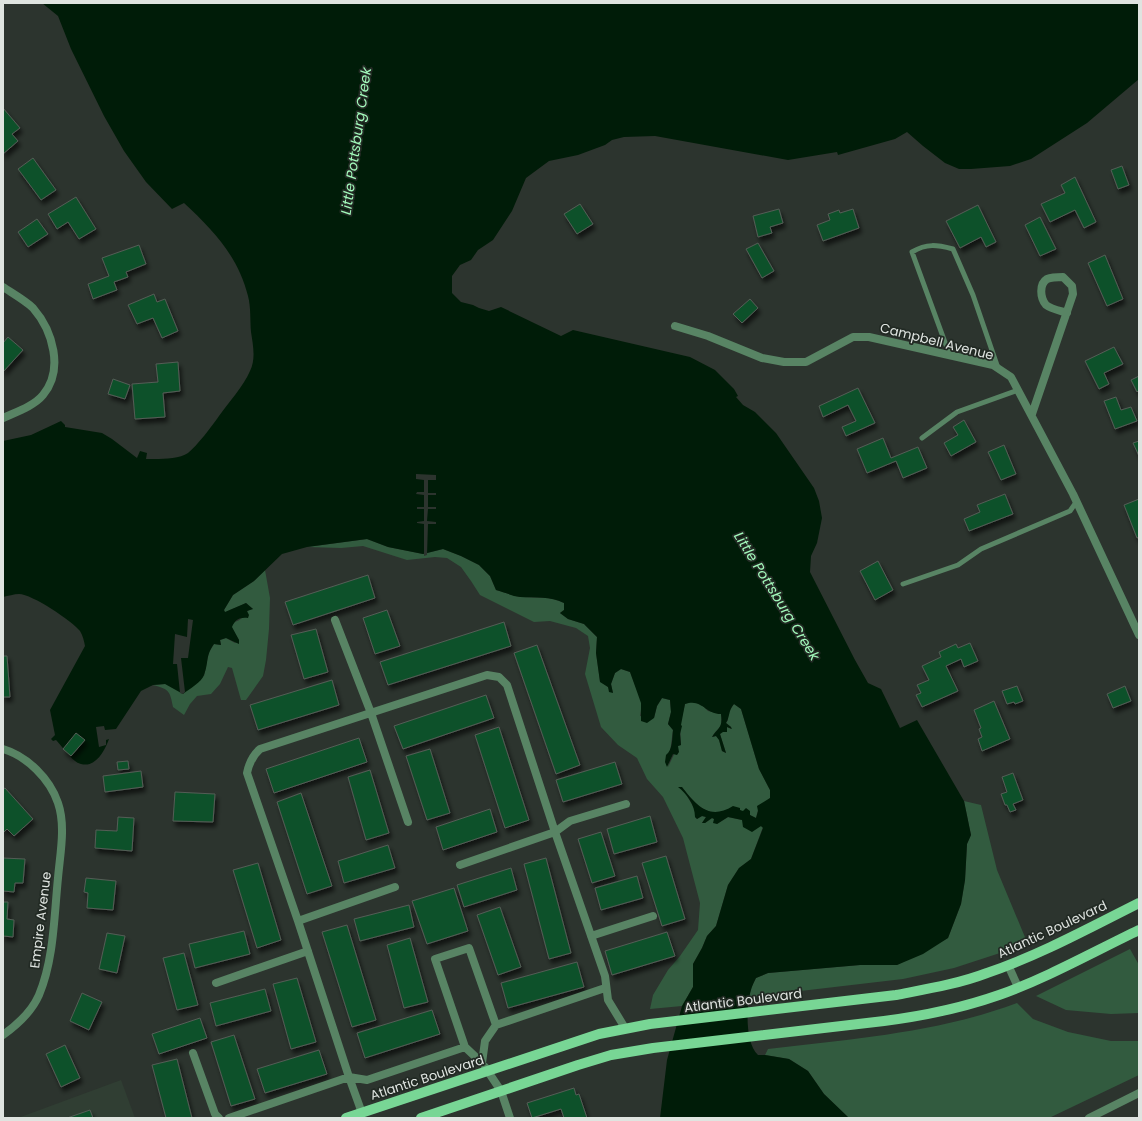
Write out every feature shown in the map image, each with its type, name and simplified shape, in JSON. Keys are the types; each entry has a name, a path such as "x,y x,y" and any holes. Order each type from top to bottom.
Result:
{"main road":[{"name":"Atlantic Boulevard","path":"346,1118 485,1067 625,1028 896,994 930,989 966,980 1034,955 1139,903"},
{"path":"424,1118 611,1055 653,1048 915,1017 980,1001 1000,995 1064,967 1139,930"}],"street":[{"path":"1032,414 1067,313 1073,294 1072,286 1063,277 1054,277 1045,280 1041,288 1041,294 1047,306 1067,313"},
{"path":"3,287 32,307 42,321 52,342 54,356 51,383 42,396 29,405 3,418"},
{"name":"Campbell Avenue","path":"675,326 708,336 762,358 784,362 806,362 853,337 869,337 993,365 1011,377 1032,414 1077,501 1139,635"},
{"path":"335,620 371,713 408,822"},
{"path":"362,1112 247,773 250,762 254,754 260,749 487,675 499,677 507,685 604,976 608,1000 625,1028"},
{"name":"Empire Avenue","path":"3,749 31,765 42,776 58,803 61,816 61,842 52,946 47,974 39,996 28,1013 12,1029 3,1035"},
{"path":"460,865 555,832 570,821 626,804"},
{"path":"298,921 396,887"},
{"path":"591,936 653,916"},
{"path":"496,1025 469,948 435,959 465,1047 485,1067 501,1091 510,1118"},
{"path":"216,982 308,951"},
{"path":"1008,965 1018,987"},
{"path":"485,1067 485,1041 496,1025 605,988"},
{"path":"229,1118 349,1077 367,1080 465,1047"},
{"path":"193,1053 215,1114 219,1118"},
{"path":"1089,1118 1139,1093"}],"lane":[{"path":"950,356 912,252 921,246 936,245 953,249 973,295 998,369"},
{"path":"922,438 957,412 1018,390"},
{"path":"903,584 958,565 981,549 1070,511 1077,501"}],"shaded area":[{"path":"367,539 388,547 423,554 443,549 479,565 490,576 496,590 521,597 548,598 564,603 564,610 560,613 568,619 584,624 597,637 596,653 600,681 613,693 611,684 615,673 621,669 630,672 642,703 640,716 654,718 657,706 662,698 670,700 671,712 668,724 673,730 668,767 678,746 681,745 680,725 685,704 692,701 703,706 708,711 721,714 721,725 712,737 716,736 719,739 722,751 726,753 720,734 727,727 731,729 731,727 726,723 728,720 728,713 734,704 741,709 759,769 770,790 770,798 758,810 756,818 733,807 724,811 710,812 692,800 682,787 695,810 695,817 697,819 702,816 706,817 702,823 705,823 712,818 717,824 728,817 763,827 751,859 739,868 728,885 716,926 707,936 693,964 693,987 682,1006 650,1009 653,995 668,970 698,930 700,903 683,838 663,797 647,779 637,758 618,745 601,727 585,674 590,648 588,636 576,628 550,621 534,622 480,595 461,567 447,558 435,557 407,560 363,546 341,548 307,547"},
{"path":"265,570 270,598 269,629 263,676 246,700 241,700 232,668 228,667 220,684 211,694 197,696 190,704 184,715 173,707 170,694 166,690 153,685 204,676 209,652 214,644 221,645 220,640 226,638 235,643 239,640 231,627 235,622 242,618 247,611 253,609 246,603 225,613 224,610 233,595 254,581"},
{"path":"964,801 981,805 997,870 1027,942 1000,953 954,968 903,979 749,997 751,988 756,978 768,973 860,965 897,965 948,938 961,904 965,880 967,844 971,835"},
{"path":"1130,949 1139,965 1139,1013 1111,1014 1066,1010 1036,996"},
{"path":"1017,1003 1033,1019 1068,1032 1111,1041 1139,1041 1139,1075 1049,1118 849,1118 824,1094 808,1071 789,1059 765,1055 768,1049 894,1034 925,1028 987,1013"},
{"path":"121,1080 135,1118 18,1118"}],"water":[{"name":"Little Pottsburg Creek","path":"42,3 1139,3 1139,79 1087,123 1031,159 1010,166 959,169 945,163 907,132 895,139 838,155 837,152 788,160 655,136 624,137 612,140 605,145 578,155 549,161 526,178 512,211 493,240 478,250 471,260 460,265 452,276 452,293 461,302 489,311 501,307 561,336 573,330 690,357 715,370 734,389 738,396 736,397 743,405 755,412 776,433 814,488 819,501 822,518 817,543 811,556 810,572 855,660 868,683 881,689 900,728 917,720 964,801 971,835 967,844 965,880 961,904 948,938 923,954 897,965 860,965 768,973 756,978 752,987 748,1005 748,1024 751,1042 758,1055 789,1059 808,1071 824,1094 849,1118 660,1118 667,1060 682,1006 693,987 693,964 707,936 716,926 728,885 739,868 751,859 763,828 761,826 752,832 743,827 742,820 728,817 717,824 713,823 714,819 712,818 705,823 702,823 706,817 702,816 697,819 695,817 694,808 690,800 678,787 682,787 692,800 704,809 717,812 733,806 740,808 740,810 743,811 746,808 750,811 750,815 756,818 758,811 757,806 770,798 770,790 759,769 741,709 734,704 726,723 732,729 727,727 727,732 720,734 726,753 722,751 719,740 716,736 712,737 721,725 721,714 711,712 696,703 685,704 680,734 681,745 678,746 679,752 677,755 673,754 667,767 665,762 666,755 671,747 673,730 668,724 671,712 670,700 662,698 657,706 654,718 647,723 641,721 641,703 630,672 621,669 615,673 611,684 613,693 609,692 608,687 600,682 596,653 597,637 584,624 568,619 560,613 564,610 564,603 548,598 520,597 496,590 490,576 479,565 443,549 423,554 388,547 367,539 307,547 282,554 254,581 233,595 224,610 225,612 246,603 253,609 247,611 249,615 248,618 242,618 234,622 232,627 239,640 239,644 226,638 220,640 221,645 214,644 209,652 203,678 198,683 183,694 165,684 153,685 141,691 116,729 105,730 104,726 96,727 99,747 106,745 106,740 109,739 105,748 102,753 95,761 86,765 78,763 56,740 53,741 51,739 55,735 50,710 85,646 81,633 76,627 42,603 33,598 19,594 3,597 3,441 31,435 61,421 65,427 102,433 137,458 140,451 147,453 146,459 167,459 179,457 192,450 240,389 252,366 254,352 248,296 244,282 231,256 205,223 184,203 172,209 146,182 124,151 104,116 71,49 58,16"}],"pier":[{"path":"416,474 436,475 436,480 428,480 428,493 436,493 436,495 428,495 428,507 436,507 436,509 428,509 427,521 436,522 436,524 428,524 427,555 424,556 424,524 417,522 424,521 424,509 417,509 417,507 424,507 424,495 416,494 417,492 424,492 424,480 416,479"},
{"path":"188,619 193,620 188,658 181,658 185,692 183,694 180,693 177,664 173,664 175,634 187,637"}],"building":[{"path":"3,108 20,128 12,134 18,141 3,154"},
{"path":"33,158 56,190 41,200 18,169"},
{"path":"1122,166 1129,185 1118,189 1111,170"},
{"path":"1075,177 1096,222 1084,228 1075,210 1050,222 1041,204 1065,193 1061,185"},
{"path":"76,197 96,229 79,239 68,222 57,229 48,214"},
{"path":"580,204 593,224 577,234 564,214"},
{"path":"978,205 996,242 986,247 981,237 960,248 946,221"},
{"path":"779,209 783,223 770,227 772,233 758,237 753,216"},
{"path":"853,209 859,228 823,241 817,225 830,220 828,214 839,210 840,213"},
{"path":"1040,217 1056,249 1040,256 1025,225"},
{"path":"37,219 48,234 28,247 18,232"},
{"path":"758,243 774,271 762,278 746,249"},
{"path":"139,245 146,264 126,272 128,277 114,282 117,290 93,299 88,284 109,276 102,258"},
{"path":"1105,255 1123,299 1107,306 1088,263"},
{"path":"154,294 157,302 165,299 178,331 162,338 153,318 137,324 128,305"},
{"path":"750,299 758,308 742,323 733,314"},
{"path":"8,337 23,350 3,372 3,343"},
{"path":"1114,347 1123,364 1104,373 1109,384 1099,389 1085,361"},
{"path":"178,362 180,391 163,393 165,417 135,419 132,384 158,382 156,364"},
{"path":"1139,376 1139,390 1137,392 1131,380"},
{"path":"113,379 130,385 125,399 108,394"},
{"path":"858,388 875,423 846,436 842,427 856,421 848,405 823,417 819,406"},
{"path":"1116,397 1121,410 1131,407 1137,421 1115,429 1104,401"},
{"path":"964,420 976,442 951,456 944,443 958,435 953,427"},
{"path":"883,438 891,458 918,447 927,468 903,478 896,461 867,473 857,449"},
{"path":"1139,441 1139,456 1133,443"},
{"path":"1004,445 1016,474 1001,480 988,452"},
{"path":"1005,494 1013,514 969,531 964,519 980,512 977,505"},
{"path":"1139,499 1139,537 1137,538 1124,505"},
{"path":"878,561 893,590 875,600 860,571"},
{"path":"368,575 375,598 293,625 285,602"},
{"path":"387,610 400,646 375,654 363,618"},
{"path":"504,622 511,646 388,685 380,662"},
{"path":"316,629 328,672 304,679 291,635"},
{"path":"970,643 978,661 964,667 961,659 946,666 958,691 922,707 916,695 921,693 917,685 929,680 922,666 941,657 939,652 956,644 958,648"},
{"path":"537,645 580,765 556,774 514,653"},
{"path":"3,656 7,656 10,697 3,697"},
{"path":"332,680 339,705 258,730 250,705"},
{"path":"1017,686 1023,701 1015,704 1014,702 1007,704 1002,691"},
{"path":"1125,686 1131,701 1113,708 1107,694"},
{"path":"486,695 494,718 403,749 394,726"},
{"path":"994,701 1010,739 982,751 978,739 982,737 979,729 981,728 974,710"},
{"path":"499,727 529,820 505,828 475,735"},
{"path":"76,733 85,740 71,756 63,749"},
{"path":"359,738 367,762 274,793 266,769"},
{"path":"430,749 450,813 427,820 406,756"},
{"path":"128,761 129,769 118,770 117,762"},
{"path":"615,762 622,784 563,802 556,780"},
{"path":"370,770 389,833 366,840 348,777"},
{"path":"141,771 143,787 105,792 103,776"},
{"path":"1013,773 1023,800 1013,804 1016,810 1010,812 1007,805 1005,805 1001,794 1007,792 1002,777"},
{"path":"5,788 33,819 14,836 7,829 3,833 3,789"},
{"path":"175,792 215,794 213,822 173,821"},
{"path":"301,793 332,886 307,894 277,802"},
{"path":"490,809 497,832 443,850 436,827"},
{"path":"650,816 657,842 614,854 607,829"},
{"path":"118,817 134,818 132,851 95,848 96,830 117,831"},
{"path":"601,832 615,876 592,883 578,839"},
{"path":"388,845 395,868 344,883 338,861"},
{"path":"666,856 685,919 662,926 642,863"},
{"path":"3,858 25,859 23,883 15,883 14,892 3,891"},
{"path":"546,858 571,953 549,959 524,864"},
{"path":"258,863 281,940 257,948 233,870"},
{"path":"511,868 517,890 464,907 457,885"},
{"path":"637,876 643,898 601,910 595,888"},
{"path":"86,878 116,881 113,910 87,908 88,893 84,892"},
{"path":"454,888 468,931 427,944 412,901"},
{"path":"3,902 8,902 7,919 14,920 13,937 3,936"},
{"path":"409,905 414,927 360,941 354,919"},
{"path":"500,907 521,967 498,975 477,915"},
{"path":"347,925 376,1020 352,1027 322,932"},
{"path":"244,931 250,954 195,968 189,944"},
{"path":"667,932 675,956 612,975 605,951"},
{"path":"107,933 125,936 117,973 99,969"},
{"path":"410,938 428,1002 404,1008 387,945"},
{"path":"184,953 198,1005 177,1010 163,958"},
{"path":"577,962 584,987 508,1008 501,983"},
{"path":"297,978 316,1042 291,1049 273,984"},
{"path":"265,989 271,1011 216,1026 210,1003"},
{"path":"82,993 102,1002 89,1030 70,1021"},
{"path":"432,1010 440,1034 365,1058 357,1033"},
{"path":"200,1018 207,1038 159,1054 152,1034"},
{"path":"234,1035 255,1099 231,1106 211,1042"},
{"path":"65,1045 80,1078 61,1087 46,1054"},
{"path":"319,1050 327,1074 265,1093 257,1069"},
{"path":"177,1059 192,1118 166,1118 152,1065"},
{"path":"574,1088 576,1095 579,1094 587,1118 564,1118 561,1109 532,1118 527,1103"},
{"path":"90,1110 93,1118 67,1118"}]}
